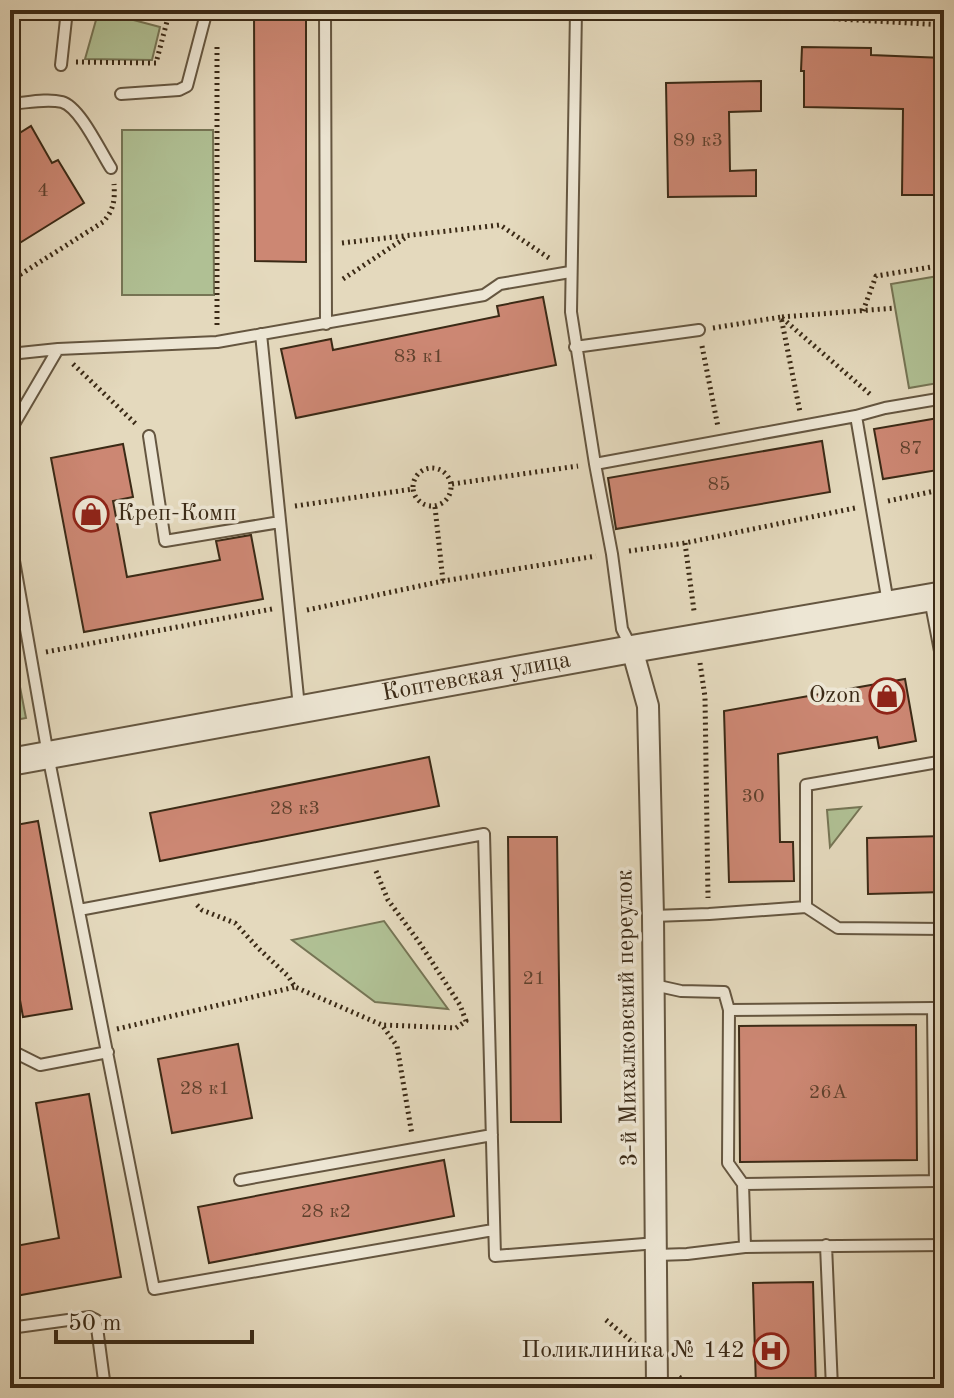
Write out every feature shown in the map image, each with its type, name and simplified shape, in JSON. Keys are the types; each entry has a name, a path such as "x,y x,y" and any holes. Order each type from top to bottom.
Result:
{"street":[{"name":"Коптевская улица","path":"10,762 937,596"},
{"name":"3-й Михалковский переулок","path":"632,649 648,706 657,1388"}],"lane":[{"path":"61,63 67,10"},
{"path":"121,94 179,90 187,86 207,10"},
{"path":"325,10 326,324"},
{"path":"576,10 571,312 622,629 632,649"},
{"path":"10,104 65,103 75,110 111,168"},
{"path":"10,354 217,342 484,295 500,284 570,272"},
{"path":"575,347 699,330"},
{"path":"261,334 299,709"},
{"path":"10,431 58,349"},
{"path":"595,464 944,398"},
{"path":"856,416 888,605"},
{"path":"149,436 165,541 280,522"},
{"path":"10,538 48,755 154,1289 493,1230"},
{"path":"937,596 944,672"},
{"path":"806,907 806,785 944,761"},
{"path":"79,910 484,834 495,1256 657,1249 687,1254 745,1247 944,1245"},
{"path":"653,916 806,907 838,928 944,929"},
{"path":"654,985 681,991 724,992 729,1010 728,1163 743,1184 745,1247"},
{"path":"729,1010 933,1008 935,1181 743,1184"},
{"path":"10,1050 40,1065 108,1052"},
{"path":"240,1180 492,1135"},
{"path":"826,1245 832,1388"},
{"path":"10,1328 90,1317 96,1320 105,1388"}],"path":[{"path":"61,63 156,63 170,10"},
{"path":"683,10 944,25"},
{"path":"217,42 217,342"},
{"path":"10,281 110,215 115,203 111,168"},
{"path":"326,244 500,225 570,272"},
{"path":"326,290 409,236"},
{"path":"863,311 876,276 944,265"},
{"path":"720,440 699,330 781,317 895,308"},
{"path":"781,317 885,408"},
{"path":"781,317 803,425"},
{"path":"58,349 149,436"},
{"path":"452,484 595,464"},
{"path":"429,468 444,471 452,484 448,499 435,507 420,502 413,489 417,475 429,468"},
{"path":"279,508 413,489"},
{"path":"30,655 443,581 685,543 944,489"},
{"path":"435,507 443,581"},
{"path":"685,543 694,611"},
{"path":"700,663 705,697 709,914"},
{"path":"182,891 202,910 235,923 288,976 295,987 382,1025 456,1028 466,1021 460,1005 388,900 370,856"},
{"path":"103,1032 295,987"},
{"path":"382,1025 397,1046 414,1149"}],"green space":[{"path":"107,13 160,27 152,60 85,59 96,20"},
{"path":"122,130 213,130 214,295 122,295"},
{"path":"944,275 944,382 909,388 891,284"},
{"path":"20,687 26,718 10,721 10,689"},
{"path":"861,807 830,847 827,810"},
{"path":"384,921 448,1009 375,1002 292,940"}],"building":[{"path":"254,10 306,10 306,262 255,261"},
{"path":"802,47 871,48 871,55 944,58 944,195 902,195 903,109 804,107"},
{"path":"761,81 761,111 729,112 730,171 756,170 756,196 668,197 666,83"},
{"path":"31,126 52,163 58,160 84,203 10,249 10,139"},
{"path":"543,297 556,365 296,418 281,349 331,339 333,350 499,316 497,306"},
{"path":"944,417 944,469 883,479 874,429"},
{"path":"822,441 830,492 616,529 608,478"},
{"path":"123,444 133,497 113,501 127,577 220,560 216,541 251,535 263,599 84,632 51,458"},
{"path":"905,679 916,741 879,748 877,737 778,754 780,842 793,842 794,881 729,882 724,711"},
{"path":"429,757 439,806 160,861 150,813"},
{"path":"38,821 72,1009 23,1017 10,944 10,826"},
{"path":"944,836 944,892 868,894 867,838"},
{"path":"508,837 557,837 561,1122 511,1122"},
{"path":"916,1025 917,1160 740,1162 739,1026"},
{"path":"238,1044 252,1118 172,1133 158,1059"},
{"path":"89,1094 121,1277 10,1297 10,1247 59,1238 36,1103"},
{"path":"444,1160 454,1216 209,1263 198,1207"},
{"path":"813,1282 816,1388 756,1388 753,1283"}],"place":[{"name":"Креп-Комп","path":"91,514"},
{"name":"Ozon","path":"887,696"},
{"name":"Поликлиника № 142","path":"771,1351"}]}
